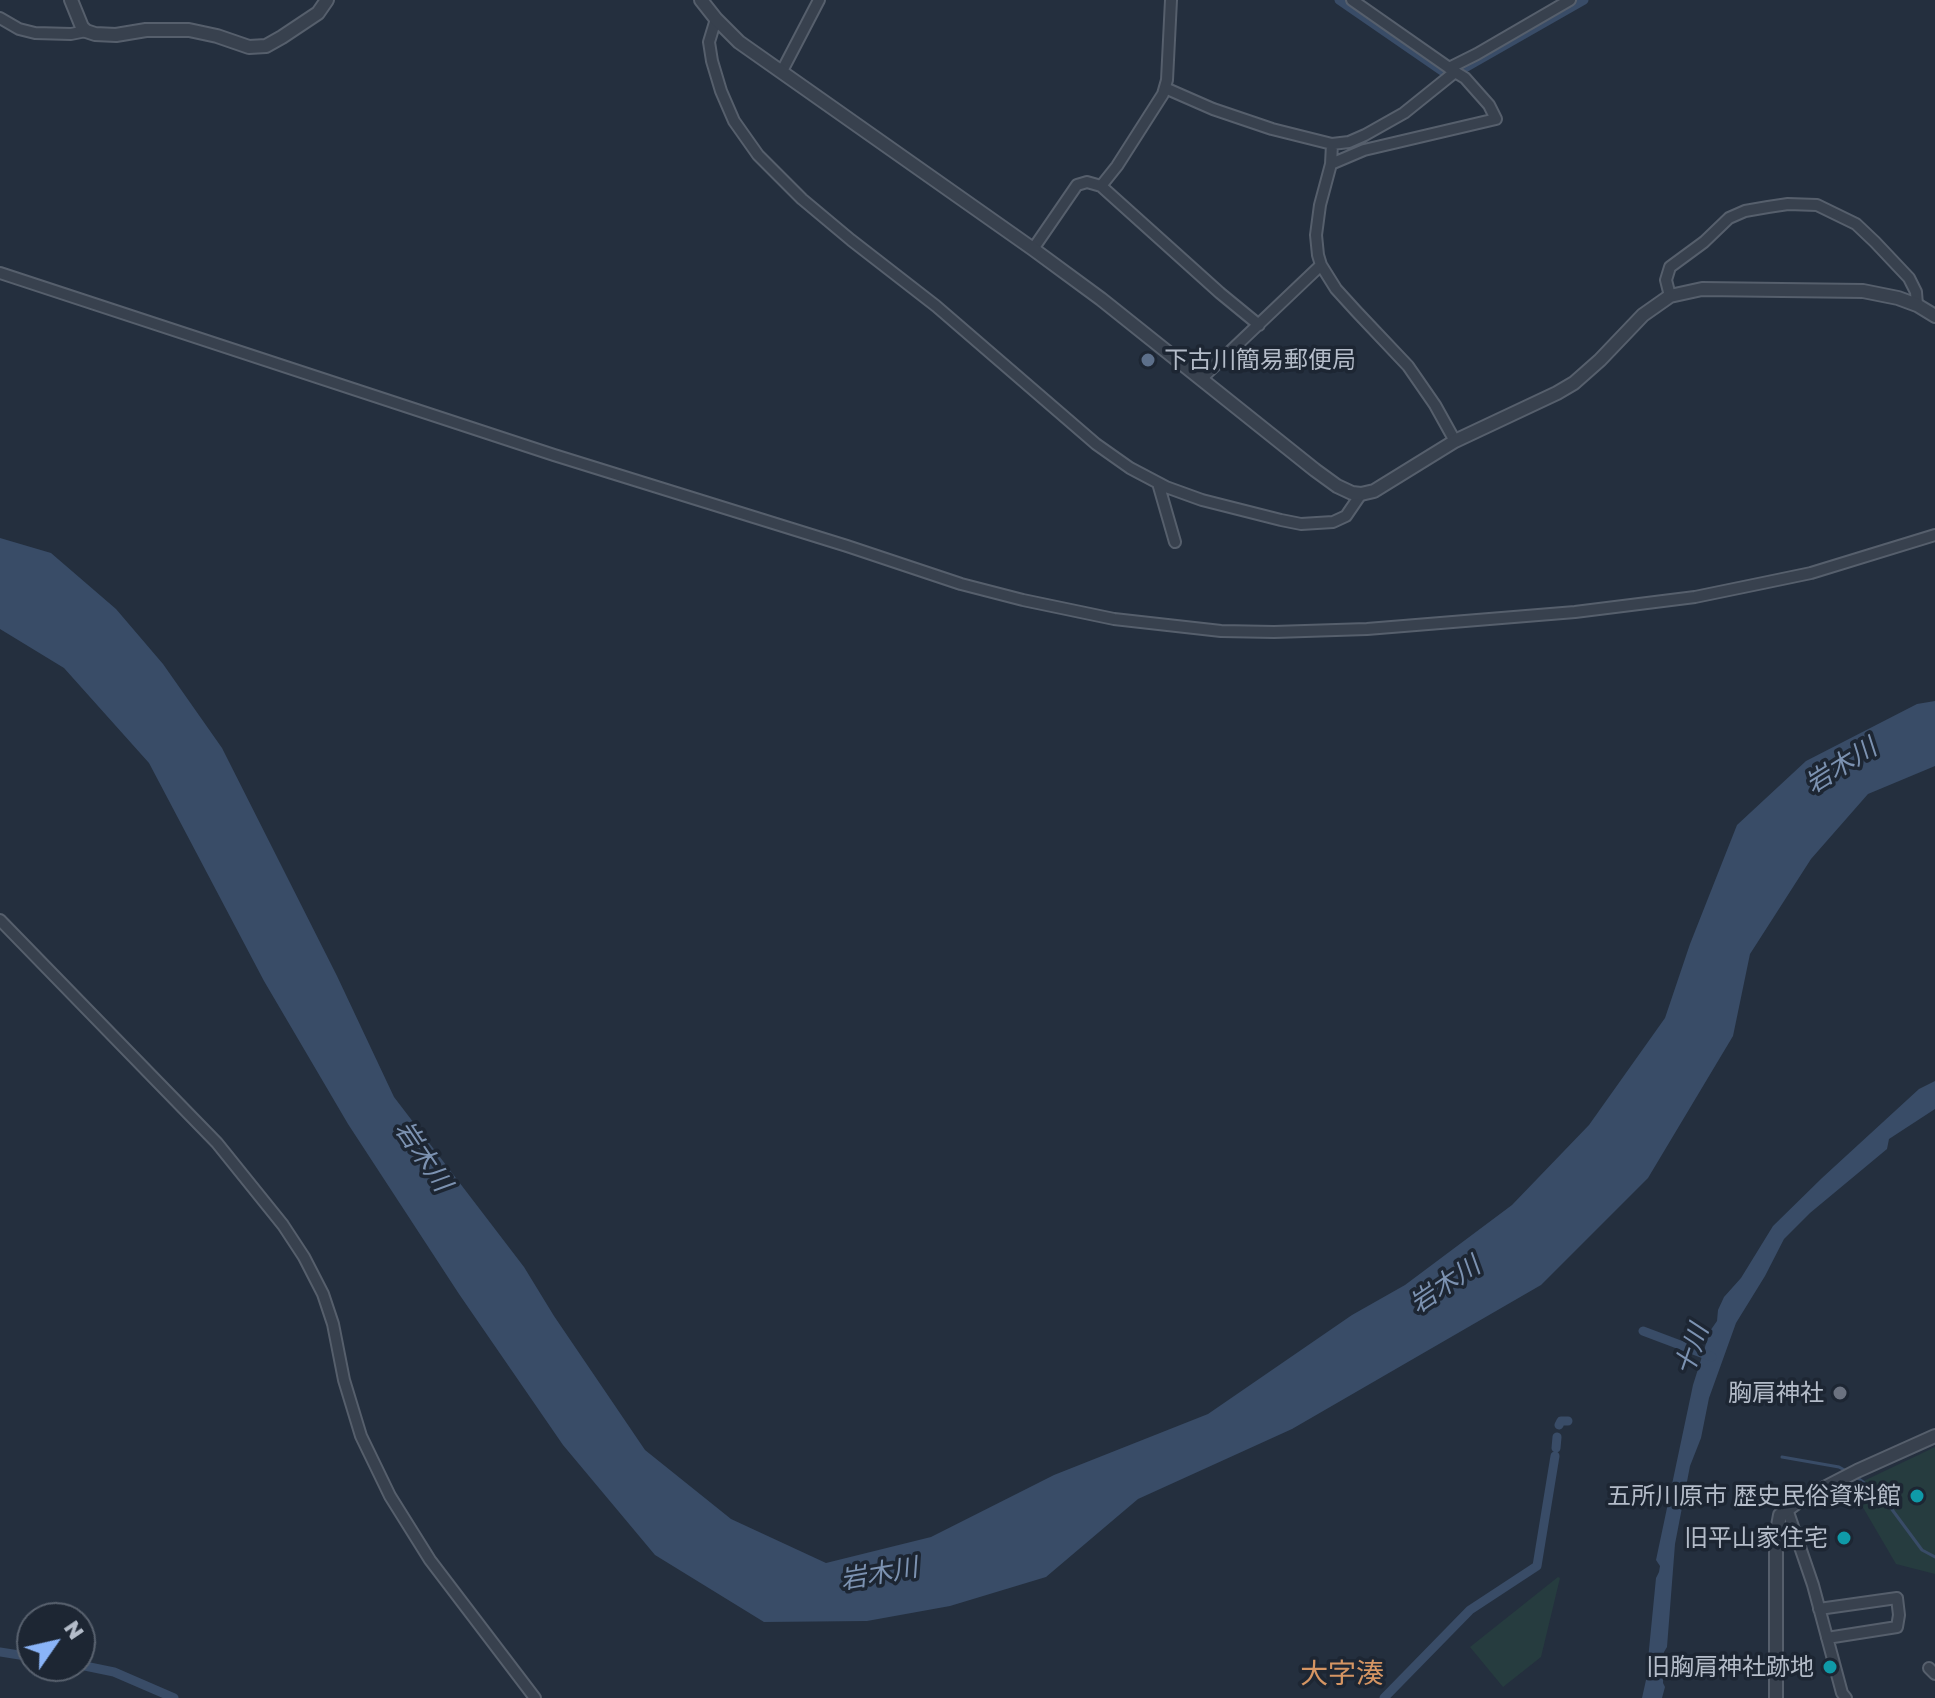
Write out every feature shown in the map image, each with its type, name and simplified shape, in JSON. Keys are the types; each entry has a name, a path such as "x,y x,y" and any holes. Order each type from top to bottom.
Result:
{"street":[{"path":"71,0 77,18 86,31"},
{"path":"0,18 19,29 35,33 71,34 86,31 116,35 146,30 189,30 249,47 266,46 318,13 327,0"},
{"path":"701,0 739,42 1101,299 1337,486 1352,493 1374,491 1455,441 1574,383 1643,315 1670,296 1702,289 1863,291 1898,298 1935,316"},
{"path":"782,71 819,0"},
{"path":"1101,186 1163,94 1167,80 1171,0"},
{"path":"1331,164 1364,150 1496,119 1489,105 1465,78 1352,0"},
{"path":"1165,88 1213,109 1272,129 1332,144 1349,142 1404,113 1452,70 1570,0"},
{"path":"716,19 709,42 721,91 734,121 758,155 802,199 936,306 1096,444 1158,483 1202,500 1301,524 1333,522 1346,516 1361,494"},
{"path":"1332,144 1331,164 1316,235 1321,265 1336,289 1408,366 1455,441"},
{"path":"1033,249 1077,185 1087,182 1101,186 1259,325"},
{"path":"1670,296 1666,280 1670,267 1704,242 1729,218 1745,211 1788,204 1817,205 1856,224 1875,242 1909,278 1916,292 1917,305"},
{"path":"1201,379 1321,265"},
{"path":"0,273 961,584 1114,619 1221,631 1274,632 1367,629 1575,612 1695,597 1811,573 1935,535"},
{"path":"1158,483 1175,542"},
{"path":"0,920 217,1143 283,1225 323,1294 361,1436 390,1496 430,1560 535,1698"},
{"path":"1776,1698 1776,1536 1780,1515 1857,1471 1935,1436"},
{"path":"1787,1509 1846,1698"},
{"path":"1819,1609 1897,1598 1897,1627 1827,1638"}],"green space":[{"path":"1935,1447 1935,1574 1896,1564 1851,1487"},
{"path":"1558,1577 1541,1657 1503,1687 1470,1647"}],"water":[{"name":"岩木川","path":"0,538 51,553 116,609 163,664 222,748 394,1097 524,1267 645,1450 731,1519 826,1563 931,1537 1054,1475 1208,1414 1352,1315 1405,1285 1512,1205 1589,1125 1665,1018 1690,944 1737,825 1806,761 1917,704 1935,701 1935,766 1868,794 1811,859 1750,954 1733,1036 1648,1178 1541,1285 1292,1429 1138,1499 1046,1577 950,1606 867,1621 764,1622 655,1555 563,1445 348,1124 264,981 149,763 64,668 0,629"},
{"name":"十川","path":"1935,1081 1935,1109 1889,1139 1887,1149 1810,1213 1784,1239 1736,1323 1709,1398 1701,1438 1690,1466 1675,1544 1667,1647 1664,1652 1665,1687 1662,1698 1642,1698 1660,1566 1656,1560 1693,1385 1724,1297 1741,1278 1773,1226 1919,1089"}],"waterway":[{"path":"1339,0 1442,71"},
{"path":"1463,69 1584,0"},
{"path":"1643,1331 1712,1357"},
{"path":"1559,1425 1561,1421 1568,1421"},
{"path":"1556,1448 1557,1437"},
{"path":"1384,1698 1470,1610 1537,1566 1555,1456"},
{"path":"1782,1457 1839,1467 1848,1472"},
{"path":"1855,1476 1882,1496 1922,1550 1935,1557"},
{"path":"0,1652 16,1654"},
{"path":"96,1668 114,1672 174,1698"}],"place":[{"name":"下古川簡易郵便局","path":"1148,360"},
{"name":"胸肩神社","path":"1840,1393"},
{"name":"五所川原市 歴史民俗資料館","path":"1917,1496"},
{"name":"旧平山家住宅","path":"1844,1538"},
{"name":"旧胸肩神社跡地","path":"1830,1667"}],"district":[{"name":"大字湊","path":"1342,1674"}]}
